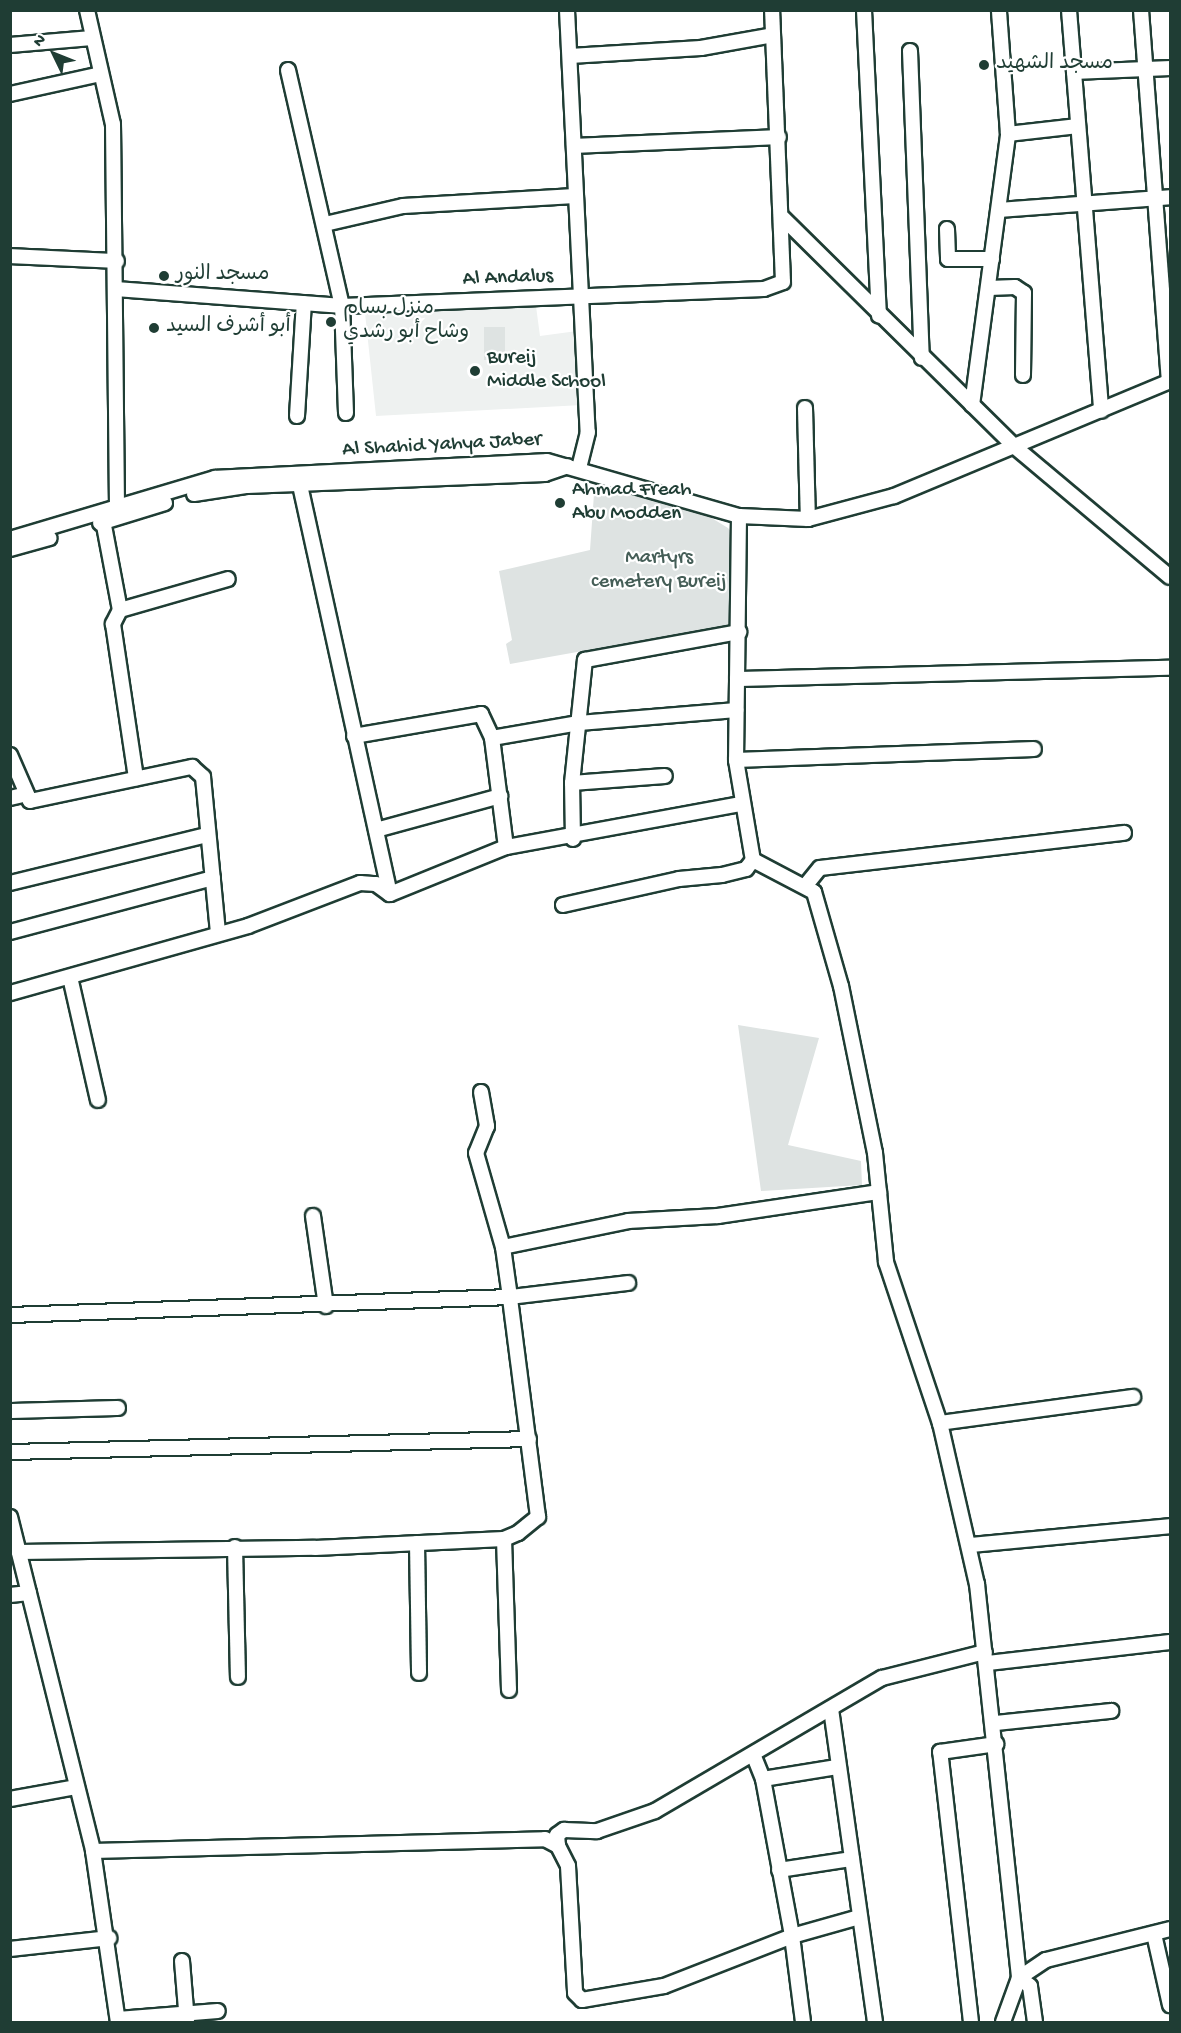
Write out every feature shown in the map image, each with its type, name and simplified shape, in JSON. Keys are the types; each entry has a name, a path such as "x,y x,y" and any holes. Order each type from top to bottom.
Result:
{"street":[{"path":"87,10 113,124 117,261 117,507"},
{"path":"567,10 588,432 574,468"},
{"path":"772,10 783,218 879,316 1015,447 1170,577"},
{"path":"864,10 879,316"},
{"path":"972,405 990,288 1008,134 999,10"},
{"path":"1069,10 1078,126 1081,207 1101,411"},
{"path":"1141,10 1152,198 1170,381"},
{"path":"570,56 701,48 773,35"},
{"path":"10,45 92,38"},
{"path":"910,51 922,358"},
{"path":"1074,72 1170,68"},
{"path":"288,70 342,306 346,413"},
{"path":"10,94 101,74"},
{"path":"1008,134 1078,126"},
{"path":"574,146 778,136"},
{"path":"325,224 403,206 575,196"},
{"path":"999,210 1081,207 1170,197"},
{"name":"Al Andalus","path":"116,289 342,306 764,289 783,282 783,218"},
{"path":"947,229 948,259 992,259"},
{"path":"10,256 117,261"},
{"path":"990,288 1015,287 1024,293 1023,375"},
{"path":"297,416 304,303"},
{"name":"Al Shahid Yahya Jaber","path":"10,539 211,489 299,479 547,461 739,516 808,519 894,496 1170,381"},
{"path":"805,408 808,519"},
{"name":"Al Shahid Yahya Jaber","path":"10,549 103,517 117,507 215,478 299,479"},
{"path":"299,479 390,894"},
{"path":"563,905 679,879 722,875 746,869 753,860 741,804 736,760 739,516"},
{"path":"103,517 120,610 113,624 136,778"},
{"path":"120,610 228,579"},
{"path":"573,839 572,783 585,660 739,632"},
{"path":"738,679 1170,668"},
{"path":"492,738 579,723 736,710"},
{"path":"354,736 481,714 492,738 507,848"},
{"path":"736,760 1034,749"},
{"path":"10,755 30,801 192,767 203,777 218,933"},
{"path":"572,783 665,776"},
{"path":"10,798 27,794"},
{"path":"376,830 500,796"},
{"path":"390,894 507,848 573,839 741,804"},
{"path":"806,885 820,868 831,866 1124,833"},
{"path":"10,883 207,835"},
{"path":"753,860 806,885 814,892 841,986 879,1192 886,1262 940,1423 970,1545 996,1723 996,1744 1019,1978 1003,2022"},
{"path":"10,932 213,878"},
{"path":"10,993 218,933 360,883 376,884 390,894"},
{"path":"70,977 98,1100"},
{"path":"19,1552 417,1544 504,1539 536,1524 538,1517 529,1439 503,1247 477,1153 487,1126 481,1092"},
{"path":"503,1247 628,1221 718,1216 879,1192"},
{"path":"313,1216 327,1306"},
{"path":"10,1315 160,1306 327,1306 510,1296 628,1284"},
{"path":"940,1423 1133,1397"},
{"path":"10,1412 118,1408"},
{"path":"10,1452 529,1439"},
{"path":"10,1517 93,1851 109,1938 118,2021 187,2019 218,2010"},
{"path":"970,1545 1170,1526"},
{"path":"504,1539 509,1690"},
{"path":"417,1544 419,1672"},
{"path":"235,1547 238,1677"},
{"path":"10,1595 29,1593"},
{"path":"859,1917 792,1936 664,1986 582,2000 575,1993 568,1866 558,1846 557,1835 564,1830 597,1831 656,1810 831,1708 917,1665 1170,1642"},
{"path":"831,1708 837,1767 875,2022"},
{"path":"996,1723 1111,1711"},
{"path":"971,2022 940,1752 996,1744"},
{"path":"753,1754 762,1779 792,1936 803,2022"},
{"path":"762,1779 837,1767"},
{"path":"10,1799 77,1787"},
{"path":"93,1851 518,1837 558,1846"},
{"path":"779,1870 852,1859"},
{"path":"1019,1978 1046,1960 1170,1929"},
{"path":"1154,1934 1170,2005"},
{"path":"10,1949 109,1938"},
{"path":"182,1960 187,2019"},
{"path":"1019,1978 1030,1986 1035,2022"}],"shaded area":[{"name":"Bureij Middle School","path":"536,306 540,336 577,331 582,405 376,416 365,313"}],"green space":[{"path":"484,327 505,327 505,360 484,360"},
{"name":"Martyrs cemetery Bureij","path":"595,480 692,506 728,528 733,534 728,625 510,664 506,644 512,640 499,571 590,550"},
{"path":"738,1025 819,1038 788,1145 861,1161 862,1185 761,1191"}],"place":[{"name":"مسجد الشهيد","path":"984,65"},
{"name":"مسجد النور","path":"164,276"},
{"name":"منزل بسام وشاح أبو رشدي","path":"331,322"},
{"name":"أبو أشرف السيد","path":"154,328"},
{"name":"Bureij Middle School","path":"475,371"},
{"name":"Ahmad Freah Abu Modden","path":"560,503"}]}
